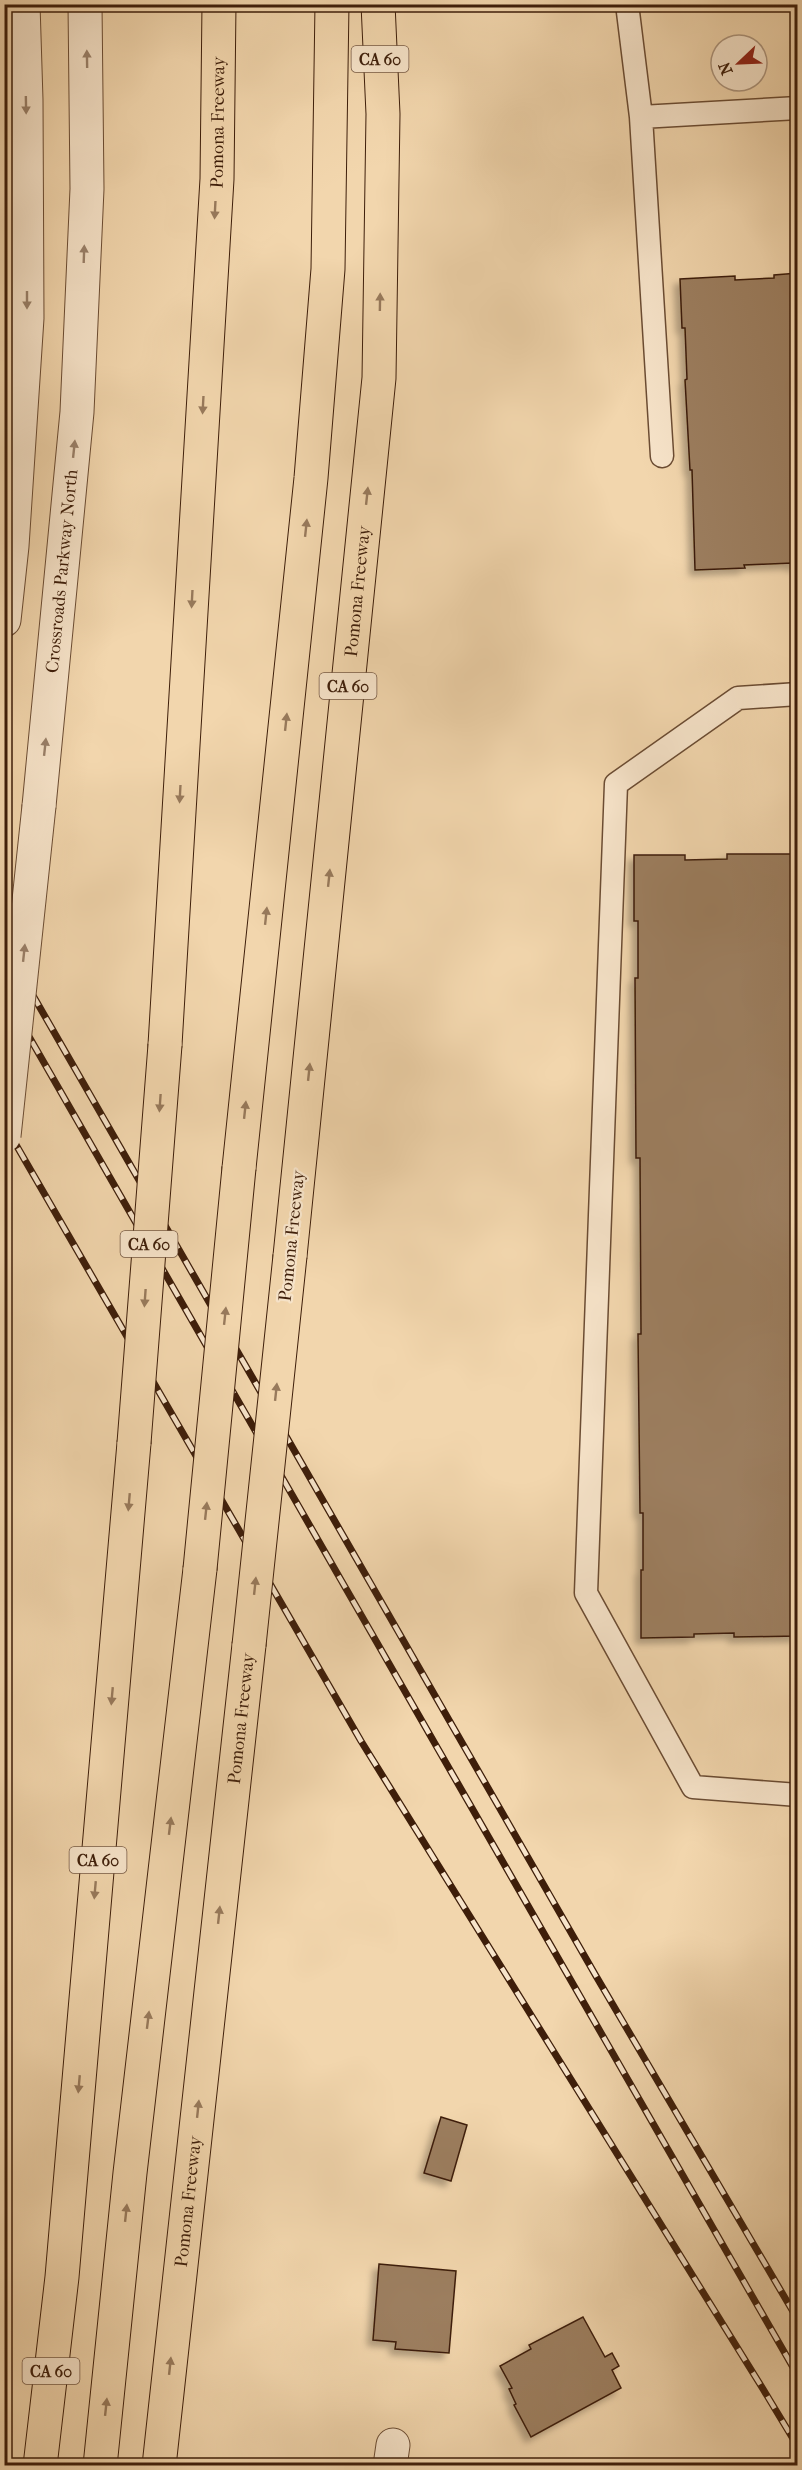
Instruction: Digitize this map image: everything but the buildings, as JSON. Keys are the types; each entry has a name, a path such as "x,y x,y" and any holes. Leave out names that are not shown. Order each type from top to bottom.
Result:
{"highway":[{"name":"Pomona Freeway","path":"40,2466 62,2277 134,1443 165,1045 217,179 219,4"},
{"path":"100,2466 130,2173 200,1569 311,478 328,269 332,4"},
{"name":"Pomona Freeway","path":"159,2466 249,1645 380,378 383,114 378,4"},
{"path":"383,114 394,4"},
{"path":"25,2466 62,2277"}],"street":[{"path":"4,620 12,546 27,318 23,4"},
{"name":"Crossroads Parkway North","path":"4,1136 77,412 87,189 85,4"}],"lane":[{"path":"627,4 641,117 662,456"},
{"path":"641,117 798,108"},
{"path":"798,694 738,698 616,784 586,1593 693,1788 798,1795"}],"railway":[{"path":"4,945 596,1976 798,2320"},
{"path":"4,993 798,2376"},
{"path":"4,1124 361,1741 798,2447"}]}
